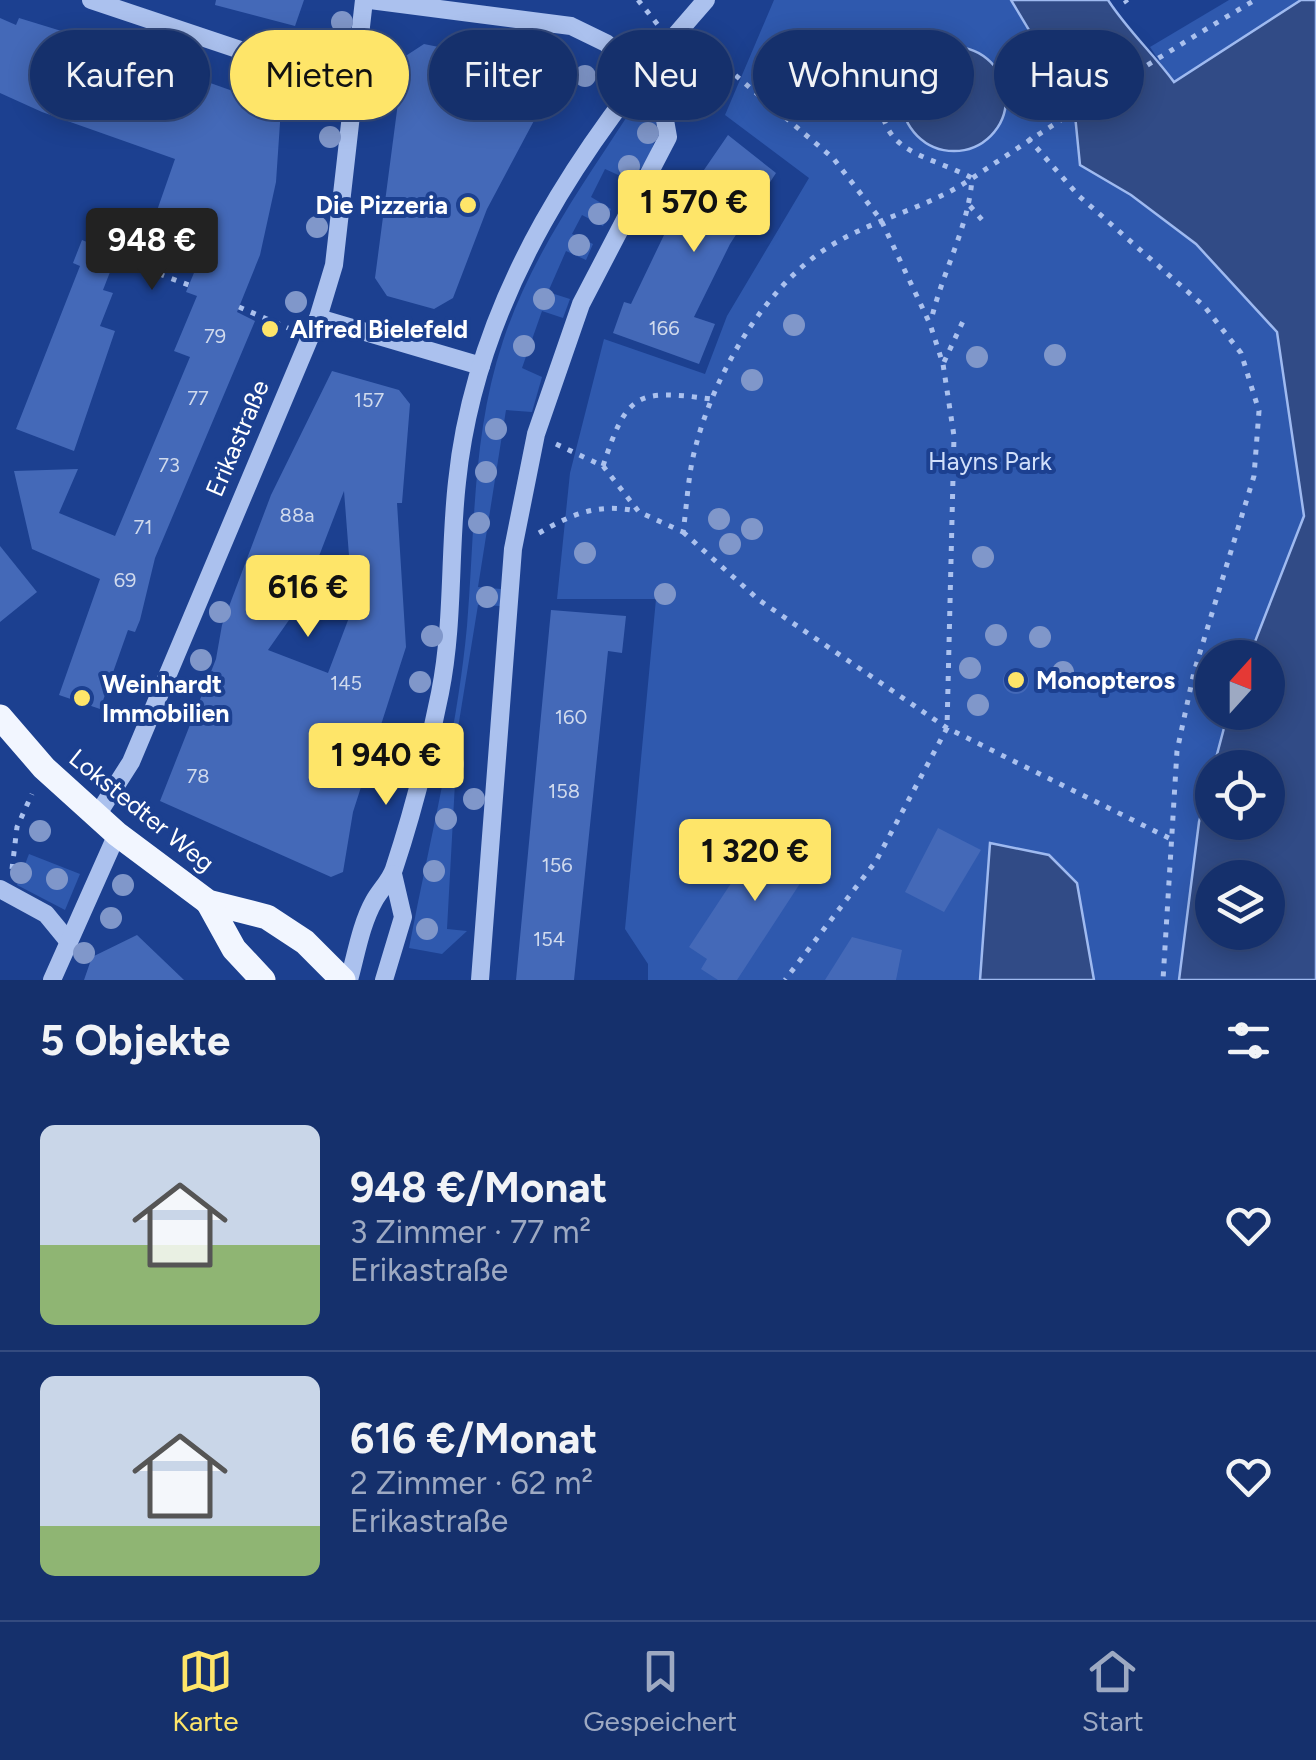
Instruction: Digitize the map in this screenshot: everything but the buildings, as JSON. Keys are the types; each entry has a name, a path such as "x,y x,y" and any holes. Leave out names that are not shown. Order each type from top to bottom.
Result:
{"main road":[{"name":"Lokstedter Weg","path":"0,717 44,768 117,834 208,902 267,917 304,942 346,980"},
{"name":"Lokstedter Weg","path":"208,902 234,949 263,980"}],"street":[{"path":"91,0 230,46"},
{"path":"367,0 570,26 597,39"},
{"name":"Erikastraße","path":"362,30 367,0"},
{"path":"679,30 706,0"},
{"name":"Erikastraße","path":"96,817 131,762 318,318 334,265 349,120"},
{"path":"346,980 373,902 393,874 440,692 454,580 457,481 481,366 520,265 606,120"},
{"path":"480,980 513,548 536,434 580,304 668,137 665,120"},
{"path":"318,318 481,366"},
{"path":"52,980 117,834"},
{"path":"384,980 403,917 393,874"},
{"path":"4,890 46,914 69,942"}],"path":[{"path":"682,532 694,450 712,399 748,333 787,282 825,249 880,220 942,196 1028,138 1255,0"},
{"path":"733,74 753,92"},
{"path":"786,120 833,158 880,220 930,324 942,364 954,436 947,728 892,838 786,980"},
{"path":"884,120 887,131 909,153 943,163 972,178"},
{"path":"1028,138 1079,196 1204,306 1240,353 1260,410 1254,476 1194,672 1177,750 1164,980"},
{"path":"930,324 940,279 970,206 972,178"},
{"path":"970,206 984,222"},
{"path":"135,265 188,285"},
{"path":"239,306 308,337"},
{"path":"942,364 964,318"},
{"path":"602,466 613,434 632,402 658,392 712,399"},
{"path":"571,451 602,466 639,512"},
{"path":"567,516 612,506 639,512 682,532 759,600 947,728 1172,839"},
{"path":"4,890 17,828 44,768"},
{"path":"796,980 798,966"}],"green space":[{"name":"Hayns Park","path":"774,0 1011,0 1029,30 994,30 994,95 974,111 974,30 761,30"},
{"path":"1229,0 1301,0 1174,83 1150,47"},
{"name":"Hayns Park","path":"753,49 753,120 962,120 929,146 963,149 986,140 1000,120 1076,120 1080,165 1131,195 1196,244 1277,332 1304,516 1256,640 1195,640 1195,730 1223,730 1218,750 1195,750 1197,840 1179,980 1094,980 1077,883 990,844 980,980 648,980 648,964 625,929 656,599 557,599 570,473 604,339 705,374 727,316 809,178 732,120 733,96"},
{"path":"625,120 656,120 652,150 642,168 627,179 605,169 591,197 611,209 603,226 582,215 572,234 593,244 586,260 566,251 548,292 570,299 563,318 542,311 522,368 542,377 532,412 506,410 478,587 501,589 500,606 478,605 458,728 447,929 467,931 442,954 409,948 457,707 485,411 514,311 542,252"},
{"path":"29,854 80,874 65,910 17,885"}],"shaded area":[{"path":"1011,0 1108,0 1131,30 1029,30"},
{"path":"1301,0 1316,0 1316,980 1179,980 1197,840 1285,840 1285,750 1218,750 1223,730 1285,730 1285,640 1256,640 1304,516 1277,332 1196,244 1131,195 1080,165 1076,120 1144,120 1144,46 1174,82"},
{"path":"974,51 991,62 994,120 1001,120 991,136 974,147 954,151 934,147 917,136 907,120 974,120"},
{"path":"990,843 1049,855 1077,883 1094,980 980,980"}],"place":[{"name":"Die Pizzeria","path":"468,205"},
{"name":"Alfred Bielefeld","path":"270,329"},
{"name":"Monopteros","path":"1016,680"},
{"name":"Weinhardt Immobilien","path":"82,698"}]}
